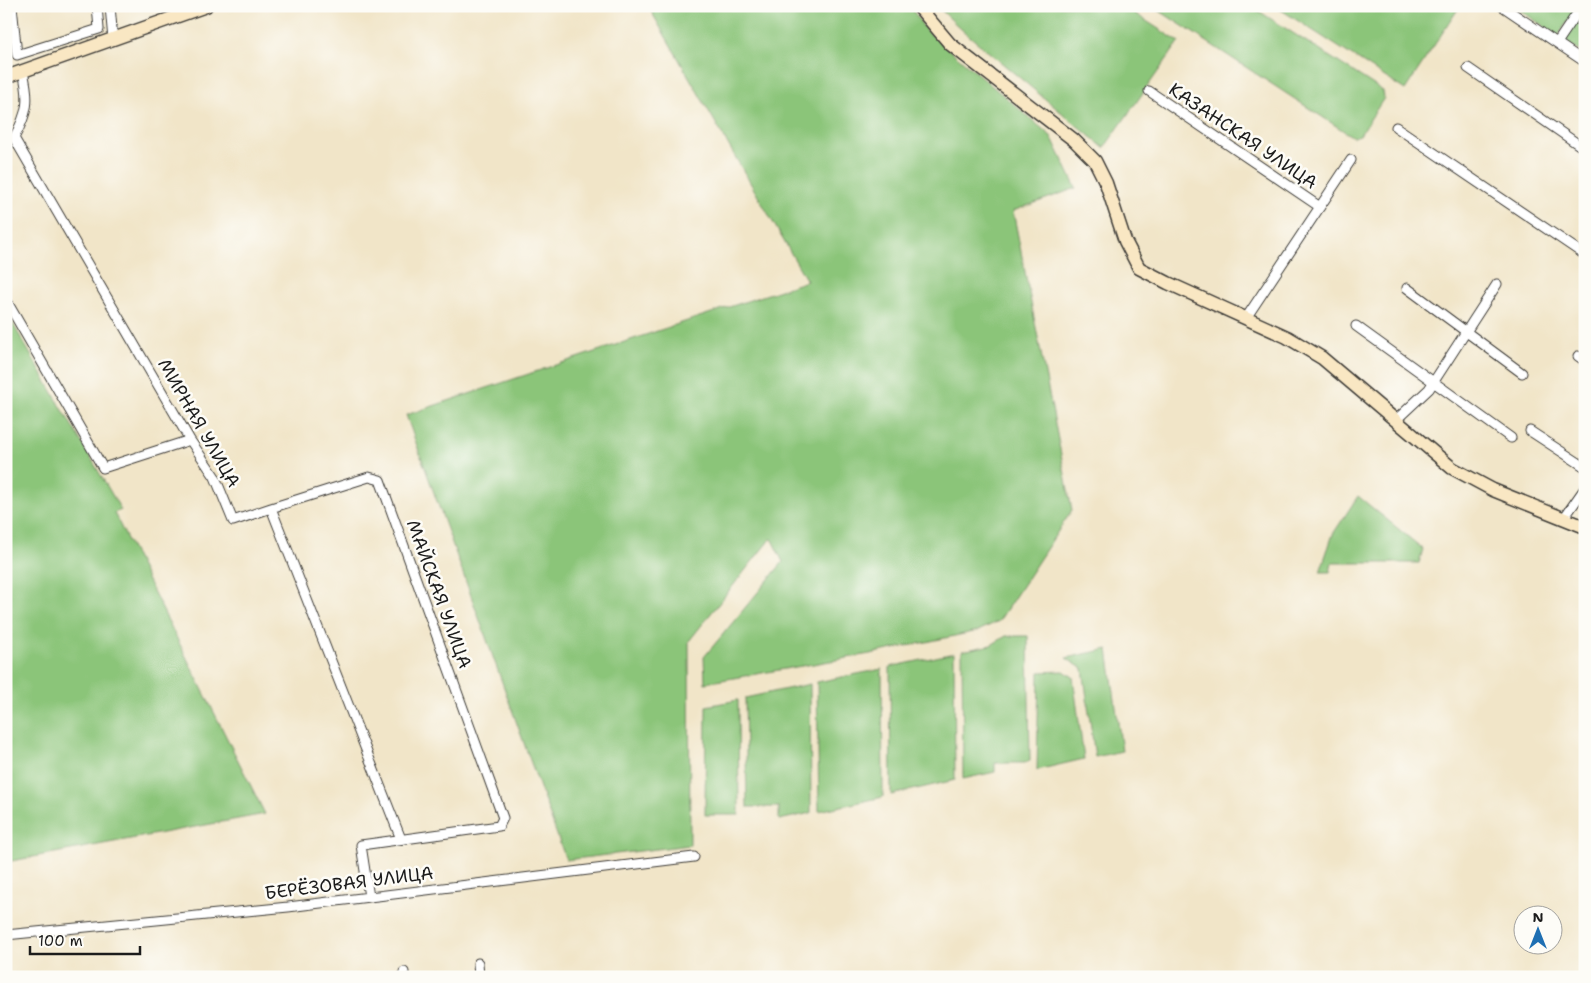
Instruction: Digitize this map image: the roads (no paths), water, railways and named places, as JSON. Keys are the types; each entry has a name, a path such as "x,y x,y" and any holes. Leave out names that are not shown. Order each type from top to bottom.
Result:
{"main road":[{"path":"6,77 206,6"},
{"path":"918,6 950,44 1074,140 1095,161 1106,182 1125,241 1139,268 1287,337 1322,358 1452,468 1493,490 1585,527"}],"street":[{"path":"12,6 17,55 99,29 97,6"},
{"path":"110,6 113,40"},
{"path":"1502,6 1585,62"},
{"path":"1557,43 1582,6"},
{"path":"1468,68 1585,149"},
{"path":"6,145 17,142 14,138 26,115 28,94 24,72"},
{"name":"КАЗАНСКАЯ УЛИЦА","path":"1149,92 1320,207"},
{"path":"1396,127 1585,255"},
{"name":"МИРНАЯ УЛИЦА","path":"17,142 190,440 215,477 233,521 271,508"},
{"path":"1246,318 1351,160"},
{"path":"1396,420 1434,382 1497,284"},
{"path":"1407,288 1522,373"},
{"path":"6,300 104,468 190,440"},
{"path":"1356,326 1511,438"},
{"path":"1530,431 1585,467"},
{"name":"МАЙСКАЯ УЛИЦА","path":"271,508 370,476 380,480 503,818 499,826 401,840"},
{"path":"1564,518 1585,488"},
{"path":"271,508 401,840 361,845 369,897"},
{"name":"БЕРЁЗОВАЯ УЛИЦА","path":"6,935 369,897 694,857"},
{"path":"478,963 479,977"}]}
